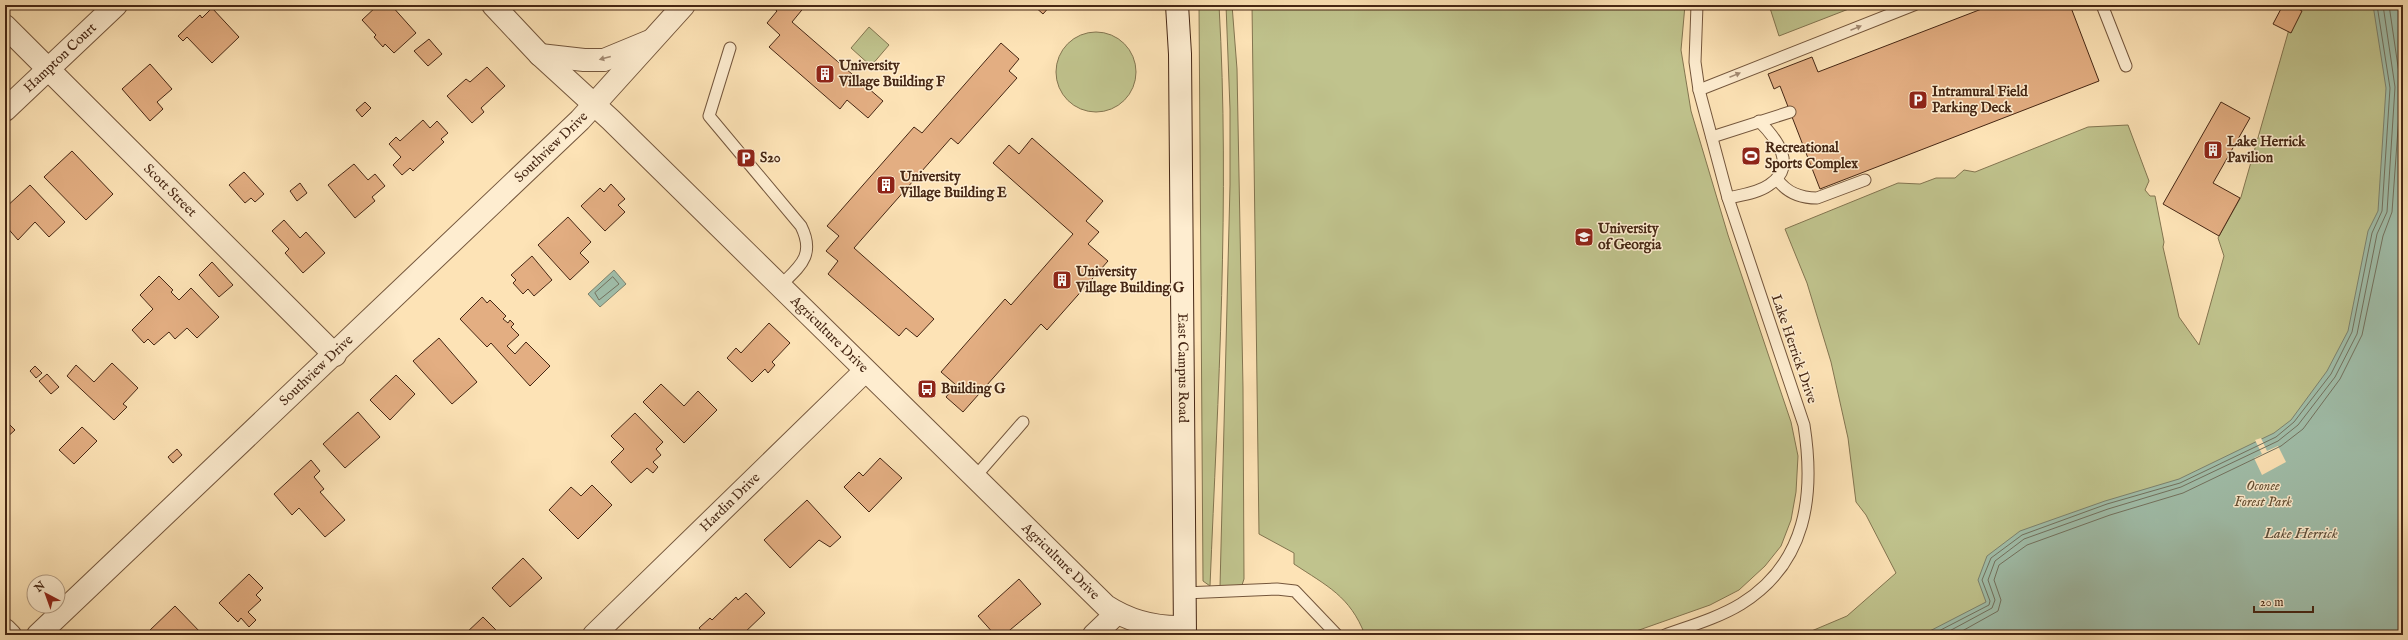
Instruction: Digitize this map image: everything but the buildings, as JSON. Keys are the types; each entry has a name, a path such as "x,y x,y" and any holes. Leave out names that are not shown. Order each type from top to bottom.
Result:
{"street":[{"name":"Hampton Court","path":"5,110 116,5"},
{"name":"Agriculture Drive","path":"493,5 540,55 780,286 1106,606 1117,613 1148,624 1185,631"},
{"name":"Southview Drive","path":"38,635 335,355 594,106 684,5"},
{"name":"East Campus Road","path":"1177,5 1180,62 1185,631"},
{"name":"Scott Street","path":"5,26 335,355"},
{"path":"540,55 584,60 604,60 655,38"},
{"name":"Hardin Drive","path":"594,635 865,370"},
{"path":"1094,635 1117,613"},
{"path":"5,630 10,635"}],"lane":[{"name":"Lake Herrick Drive","path":"1665,635 1741,604 1782,567 1795,545 1808,493 1810,459 1804,425 1728,198 1699,90 1695,62 1697,5"},
{"path":"1699,90 1914,5"},
{"path":"2102,5 2126,66"},
{"path":"730,48 709,116 801,226 806,240 807,251 803,263 780,286"},
{"path":"1712,137 1790,112"},
{"path":"1728,198 1768,186 1777,179 1782,170 1781,149 1776,139 1760,122"},
{"path":"1777,179 1791,193 1809,198 1817,198 1865,180"},
{"path":"975,477 1023,422"},
{"path":"1184,593 1277,589 1295,591 1337,635"}],"green space":[{"path":"1199,5 1219,5 1222,77 1222,296 1210,586 1203,581"},
{"path":"1226,5 1232,5 1237,69 1243,388 1244,579 1242,585 1220,587 1230,185 1230,109"},
{"path":"1252,5 1685,5 1681,50 1691,111 1728,235 1791,422 1798,456 1796,492 1791,520 1781,546 1765,566 1739,590 1710,605 1625,635 1365,635 1359,622 1345,601 1327,586 1294,564 1294,553 1259,534"},
{"path":"1769,5 1859,5 1779,36"},
{"name":"Oconee Forest Park","path":"2296,5 2403,5 2403,635 1927,635 1926,633 1922,635 1802,635 1847,616 1896,573 1866,515 1856,502 1848,438 1831,362 1807,283 1785,229 1898,183 1920,184 1936,178 1955,178 1964,170 1975,172 2088,127 2128,125 2149,181 2145,190 2150,196 2155,196 2164,242 2163,247 2179,317 2199,345 2224,256 2218,238 2241,197"},
{"path":"869,27 889,45 871,66 851,48"},
{"path":"1088,32 1104,32 1118,39 1129,50 1136,64 1136,80 1133,87 1124,100 1118,105 1104,112 1088,112 1074,105 1063,94 1056,80 1056,64 1063,50 1074,39"}],"water":[{"name":"Lake Herrick","path":"2373,5 2403,5 2403,635 1922,635 1986,602 1978,580 1987,556 2020,531 2105,501 2179,479 2274,433 2291,420 2327,371 2348,331 2368,231 2378,211 2386,88"},
{"path":"614,270 626,284 600,307 588,294"}],"pier":[{"path":"2261,438 2267,451 2278,446 2286,462 2262,475 2254,458 2262,454 2255,440"}],"place":[{"name":"University Village Building F","path":"825,74"},
{"name":"Intramural Field Parking Deck","path":"1918,100"},
{"name":"Lake Herrick Pavilion","path":"2213,150"},
{"name":"Recreational Sports Complex","path":"1751,156"},
{"name":"S20","path":"746,158"},
{"name":"University Village Building E","path":"886,185"},
{"name":"University of Georgia","path":"1584,237"},
{"name":"University Village Building G","path":"1062,280"},
{"name":"Building G","path":"927,389"}]}
